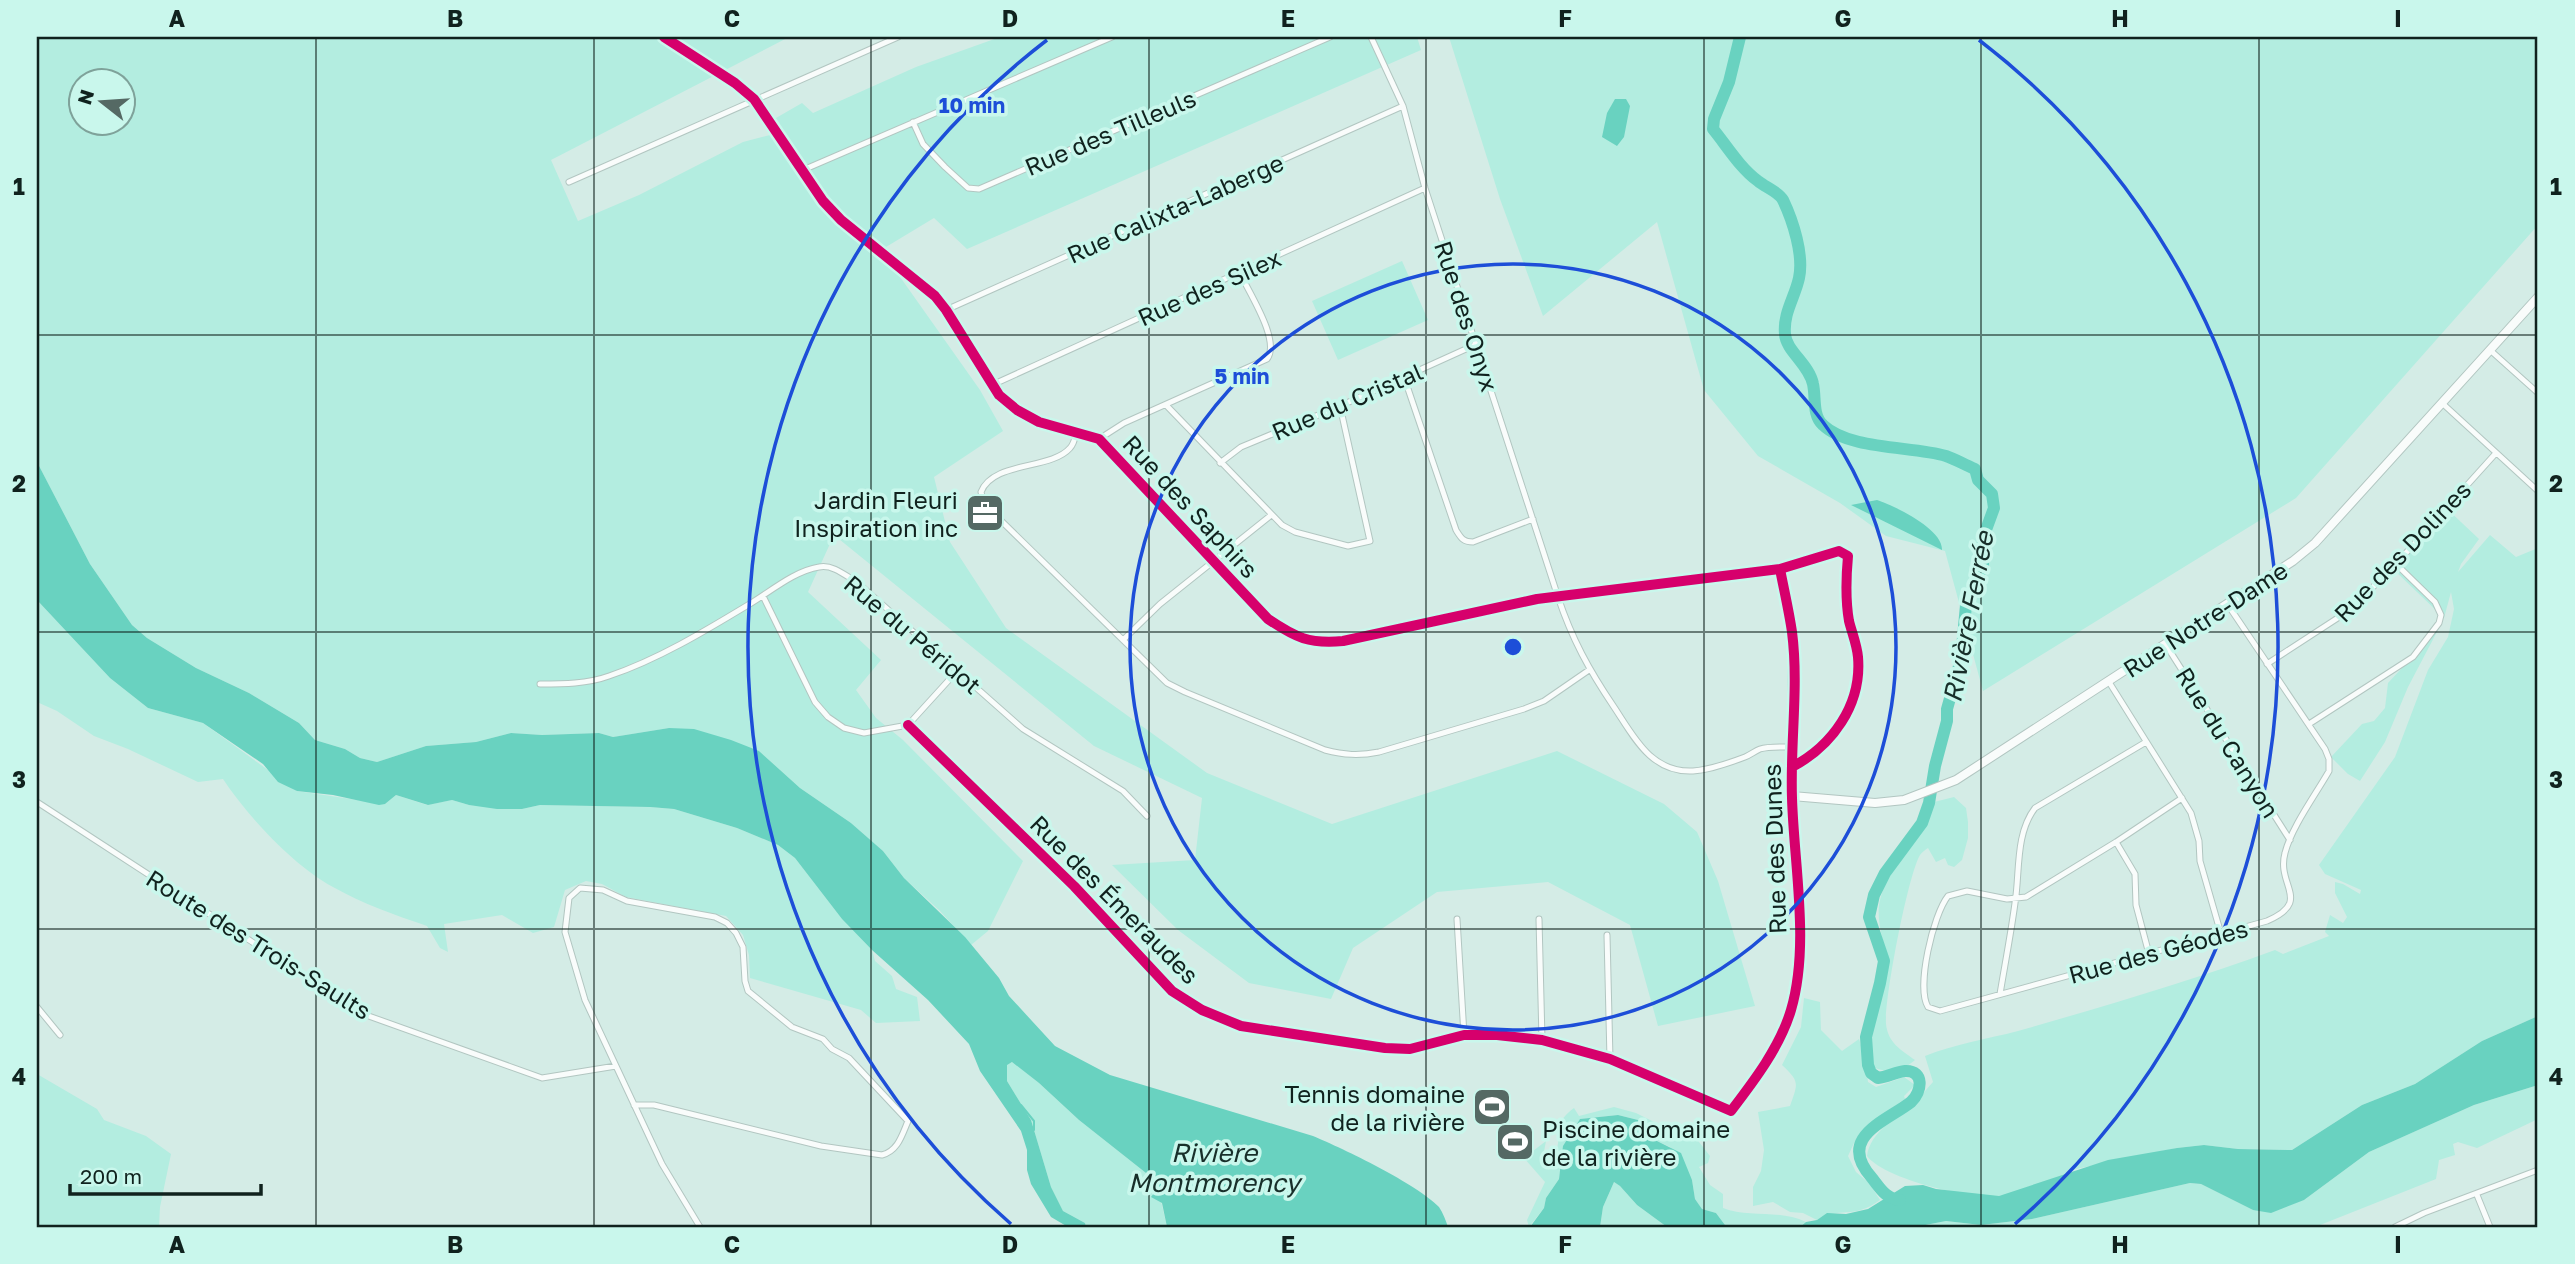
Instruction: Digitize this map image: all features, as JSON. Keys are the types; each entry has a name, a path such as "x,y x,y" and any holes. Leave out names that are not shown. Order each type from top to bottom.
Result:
{"street":[{"name":"Rue des Saphirs","path":"664,37 735,83 754,99 823,201 841,220 935,296 999,395 1017,410 1039,422 1099,439 1268,618 1303,640 1321,643 1343,641 1558,597 1780,569 1839,551 1848,556 1845,596 1858,655 1858,680 1850,708 1836,732 1810,758 1792,767"},
{"path":"569,182 898,37"},
{"path":"803,170 1112,37"},
{"name":"Rue des Tilleuls","path":"913,122 923,144 945,167 968,188 979,189 1330,37"},
{"name":"Rue des Onyx","path":"1371,37 1403,106 1425,188 1558,597 1573,639 1589,670 1645,752 1674,769 1694,771 1749,756 1760,749 1792,747"},
{"name":"Rue Calixta-Laberge","path":"946,310 1403,106"},
{"name":"Rue des Silex","path":"992,385 1425,188"},
{"path":"1099,439 1124,423 1260,363 1272,353 1271,338 1240,274"},
{"name":"Rue Notre-Dame","path":"1792,796 1875,803 1904,800 1956,780 2228,605 2315,543 2538,297"},
{"name":"Rue du Cristal","path":"1220,463 1241,447 1477,344"},
{"path":"2490,350 2538,393"},
{"path":"1404,377 1456,530 1462,539 1473,542 1533,519"},
{"path":"2442,404 2538,491"},
{"path":"1166,405 1270,516 1295,532 1348,546 1370,541 1340,406"},
{"path":"1076,433 1069,449 1060,455 1006,472 988,482 983,488 981,498 984,504 1167,683 1325,750 1345,755 1379,752 1524,709 1544,701 1589,670"},
{"name":"Rue des Dolines","path":"2267,664 2350,610 2396,564 2496,453"},
{"path":"1123,640 1160,604 1270,516"},
{"path":"2309,724 2413,657 2439,623 2441,615 2435,602 2396,564"},
{"name":"Rue du Péridot","path":"540,684 577,684 609,676 664,651 805,572 820,566 832,568 858,583 1023,729 1123,792 1147,816"},
{"name":"Rue des Dunes","path":"1731,1111 1756,1077 1781,1035 1795,991 1799,934 1792,796 1794,667 1792,633 1780,569"},
{"path":"763,596 806,686 828,717 844,728 864,733 908,725 958,670"},
{"name":"Rue des Géodes","path":"2016,899 1967,891 1948,896 1936,917 1929,946 1925,1002 1933,1011 1940,1012 2267,921 2284,914 2288,909 2290,893 2283,860 2290,840 2329,771 2329,760 2309,724 2228,605"},
{"name":"Rue du Canyon","path":"2166,645 2290,840"},
{"path":"2109,682 2182,799 2197,829 2200,861 2221,934"},
{"name":"Rue des Émeraudes","path":"908,725 1074,886 1172,991 1202,1010 1241,1026 1385,1048 1410,1049 1464,1035 1497,1035 1542,1040 1610,1059 1731,1111"},
{"path":"2000,994 2016,899 2024,827 2028,817 2035,808 2147,742"},
{"path":"2016,899 2040,891 2182,799"},
{"name":"Route des Trois-Saults","path":"37,802 363,1014 542,1078 616,1066"},
{"path":"2116,842 2135,874 2136,905 2149,954"},
{"path":"634,1105 654,1105 821,1146 882,1156 891,1153 900,1141 908,1121 849,1058 832,1049 823,1039 792,1027 748,991 743,947 727,923 715,917 627,901 603,890 580,888 569,898 565,932 585,1000 634,1105 662,1164 700,1227"},
{"path":"1457,919 1464,1035"},
{"path":"1539,919 1542,1040"},
{"path":"1606,935 1610,1059"},
{"path":"37,1007 60,1035"},
{"path":"2395,1227 2424,1213 2538,1170"},
{"path":"2477,1195 2490,1227"}],"shaded area":[{"path":"37,37 789,37 551,160 578,221 639,195 743,142 778,133 776,118 802,103 813,113 916,67 1000,37 1417,37 1421,50 967,249 934,218 881,250 980,390 1003,431 934,477 950,542 1006,628 1207,773 1332,824 1557,751 1664,804 1697,832 1718,881 1755,1006 1658,1026 1630,925 1548,882 1437,892 1353,948 1331,999 1249,983 1178,930 1112,865 1195,860 1202,798 1094,746 834,535 808,592 881,660 856,690 876,718 903,740 1023,861 988,931 971,945 940,911 904,878 883,851 851,823 800,788 759,751 669,728 613,737 599,733 511,733 476,742 426,746 377,762 360,758 345,749 315,740 299,723 249,693 196,668 147,638 132,625 90,564 37,462"},
{"path":"1449,37 2538,37 2538,225 2296,498 1983,691 1945,551 1886,536 1840,503 1758,456 1704,390 1657,222 1543,316 1500,199"},
{"path":"1402,261 1428,320 1338,360 1312,301"},
{"path":"2444,506 2479,539 2458,572 2490,535 2516,557 2538,548 2538,1016 2482,1041 2415,1084 2362,1105 2292,1150 2204,1145 2177,1148 2076,1169 2039,1186 1999,1196 1969,1195 1929,1186 1891,1173 1876,1164 1867,1156 1873,1140 1885,1126 1917,1101 1933,1082 1925,1056 2115,1003 2275,950 2283,954 2329,936 2325,932 2330,915 2343,923 2347,917 2335,893 2335,882 2360,894 2361,890 2325,874 2319,865 2395,757 2428,670 2448,637 2454,609 2451,592 2444,618 2390,566"},
{"path":"37,600 110,678 148,708 203,723 297,791 385,804 396,795 427,805 452,800 469,805 522,809 540,805 674,809 737,828 778,845 795,858 842,919 872,950 875,961 892,976 896,989 917,997 920,1021 876,1023 861,1010 750,978 749,955 743,935 726,916 626,897 602,884 586,881 565,890 554,927 533,933 502,915 444,924 448,952 440,948 427,926 356,899 318,878 287,853 259,825 223,779 198,782 94,736 57,711 37,702"},
{"path":"2439,628 2408,687 2385,742 2360,781 2348,774 2331,757 2362,724 2374,721 2385,708 2388,683"},
{"path":"1954,797 1966,808 1968,822 1968,838 1962,860 1954,867 1948,865 1945,858 1936,862 1928,848 1920,855 1903,911 1889,990 1887,1031 1896,1045 1915,1060 1895,1070 1879,1069 1873,1067 1872,1040 1885,971 1879,915 1881,896 1886,883 1930,815 1934,802"},
{"path":"1804,998 1820,1002 1821,1030 1842,1051 1859,1039 1865,1057 1868,1082 1876,1087 1904,1077 1915,1085 1904,1096 1905,1099 1887,1111 1867,1138 1854,1143 1848,1156 1856,1172 1869,1183 1880,1200 1862,1210 1832,1214 1817,1220 1803,1213 1790,1212 1773,1202 1753,1206 1753,1187 1761,1171 1764,1150 1758,1112 1790,1106 1796,1083 1782,1065 1801,1027"},
{"path":"1013,1062 1079,1120 1146,1173 1158,1188 1167,1227 1086,1227 1085,1223 1063,1211 1051,1187 1031,1120 1007,1081 1007,1064"},
{"path":"37,1074 97,1109 104,1120 146,1136 171,1154 160,1207 159,1227 37,1227"},
{"path":"2538,1085 2538,1119 2477,1148 2458,1142 2453,1144 2455,1155 2439,1160 2436,1179 2315,1227 1915,1227 1946,1221 1981,1225 2032,1219 2190,1183 2201,1184 2253,1210 2304,1200 2369,1152 2474,1105"},
{"name":"Tennis domaine de la rivière","path":"1507,1097 1509,1113 1478,1119 1475,1101"},
{"path":"1614,1107 1636,1113 1680,1135 1692,1133 1710,1156 1708,1163 1699,1167 1710,1185 1723,1194 1723,1208 1743,1213 1785,1216 1806,1222 1800,1227 1725,1225 1716,1213 1702,1209 1695,1199 1692,1180 1670,1147 1657,1141 1638,1120 1618,1115 1580,1119 1562,1158 1559,1179 1546,1198 1544,1208 1529,1227 1527,1220 1545,1182 1524,1158 1546,1141 1543,1157 1551,1165 1557,1149 1561,1122 1567,1113 1574,1108 1579,1116"},
{"path":"1614,1182 1637,1205 1667,1227 1600,1227 1603,1207"}],"water":[{"path":"1615,99 1626,99 1630,106 1624,137 1617,146 1602,137 1607,113"},
{"name":"Rivière Montmorency","path":"37,462 90,564 132,625 147,638 196,668 249,693 299,723 315,740 377,762 426,746 476,742 511,733 599,733 613,737 669,728 694,729 759,751 800,788 851,823 883,851 904,878 965,937 999,978 1009,996 1055,1046 1110,1075 1313,1136 1379,1168 1429,1198 1439,1207 1448,1227 1167,1227 1162,1203 1151,1197 1158,1188 1146,1173 1012,1062 1007,1065 1007,1081 1031,1120 1051,1187 1063,1211 1085,1223 1086,1227 1068,1227 1051,1217 1031,1184 1027,1170 1027,1150 1021,1131 980,1071 969,1044 928,1000 842,919 795,858 778,845 737,828 674,809 540,805 522,809 497,809 452,800 428,805 396,795 385,804 379,805 333,795 297,791 278,782 263,764 203,723 148,708 110,678 37,600"},
{"path":"1877,500 1917,519 1935,534 1942,550 1851,505"},
{"path":"2538,1016 2538,1085 2474,1105 2369,1152 2304,1200 2271,1213 2253,1210 2201,1184 2190,1183 2032,1219 1981,1225 1946,1221 1915,1227 1800,1227 1827,1213 1846,1214 1868,1209 1905,1186 1923,1185 1999,1196 2108,1160 2177,1148 2204,1145 2292,1150 2362,1105 2415,1084 2482,1041"},
{"path":"1618,1115 1638,1120 1657,1141 1681,1153 1692,1180 1695,1199 1702,1209 1716,1213 1725,1225 1771,1227 1667,1227 1637,1205 1614,1182 1603,1207 1600,1227 1530,1227 1544,1208 1546,1198 1559,1179 1563,1146 1580,1119"}],"waterway":[{"name":"Rivière Ferrée","path":"1740,37 1729,82 1714,119 1713,129 1745,170 1781,197 1790,218 1797,238 1800,269 1786,319 1785,334 1789,346 1811,377 1820,421 1834,433 1848,439 1946,456 1975,469 1978,480 1992,494 1994,508 1983,538 1983,565 1966,605 1961,659 1947,709 1947,721 1929,803 1922,823 1885,873 1874,895 1869,917 1884,961 1866,1037 1868,1065 1871,1073 1878,1078 1905,1071 1916,1074 1920,1082 1915,1098 1869,1132 1862,1141 1859,1152 1862,1164 1881,1189 1891,1198 1900,1200"},
{"path":"1021,1105 1034,1121 1034,1130"}],"cycle path":[{"path":"664,37 735,83 754,99 823,201 841,220 935,296 999,395 1017,410 1039,422 1099,439 1268,619 1295,635 1321,642 1343,641 1537,599 1780,569 1839,551 1848,556 1847,604 1858,657 1855,691 1842,722 1832,736 1820,748 1792,767"},
{"path":"908,725 1074,886 1172,991 1202,1010 1241,1026 1385,1048 1410,1049 1464,1035 1497,1035 1542,1040 1610,1059 1731,1111 1757,1076 1780,1037 1797,985 1800,932 1792,798 1794,652 1780,569"}],"place":[{"name":"Jardin Fleuri Inspiration inc","path":"985,513"},
{"name":"Tennis domaine de la rivière","path":"1492,1107"},
{"name":"Piscine domaine de la rivière","path":"1515,1142"}]}
